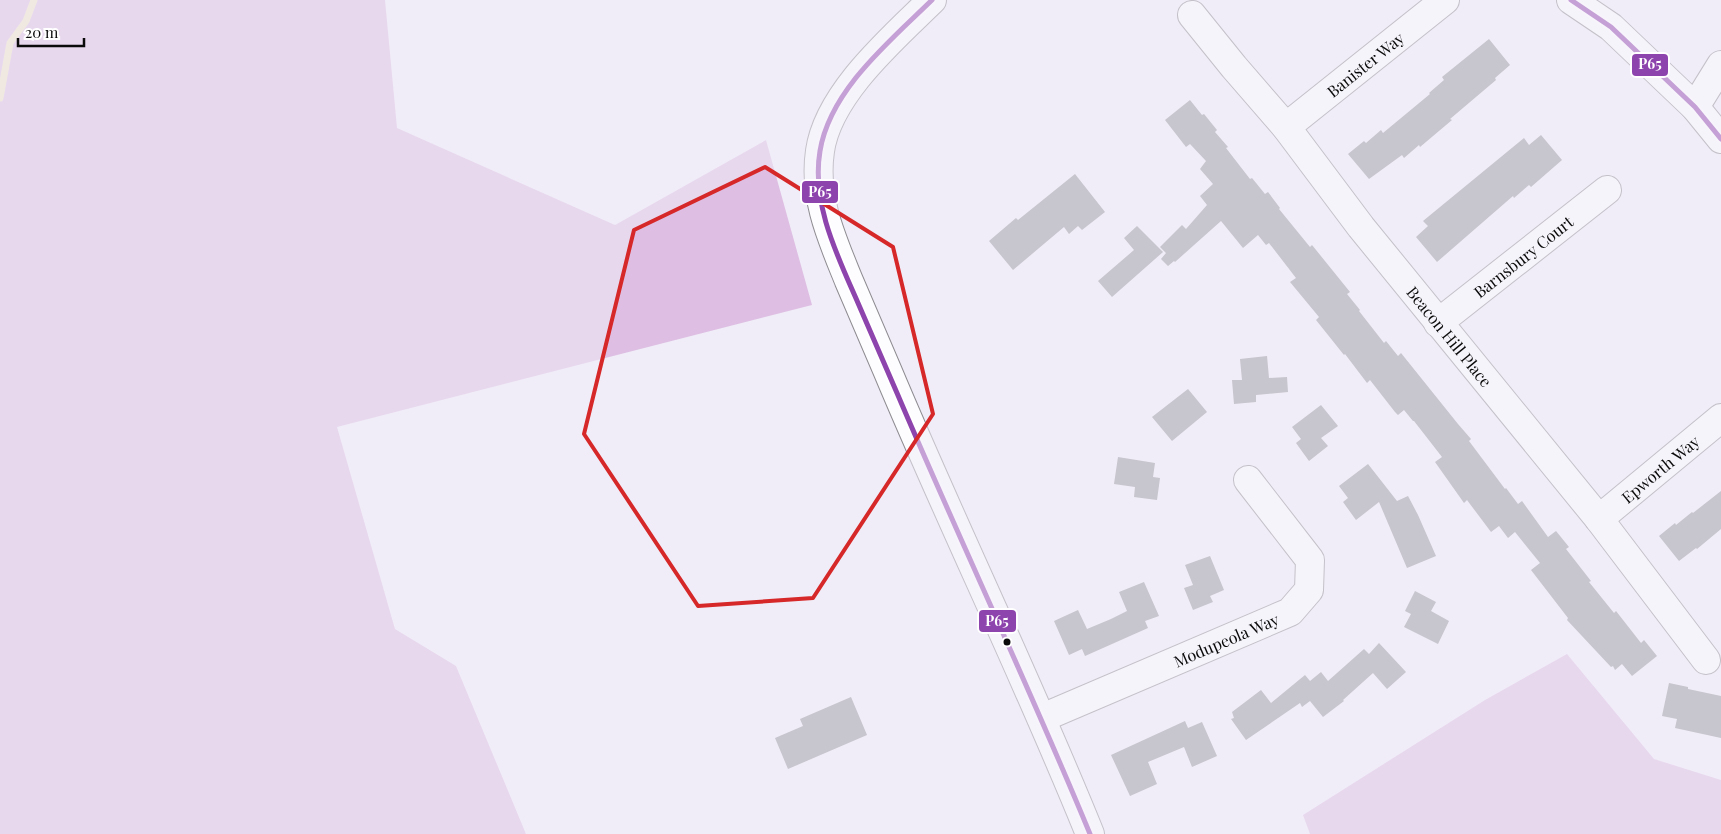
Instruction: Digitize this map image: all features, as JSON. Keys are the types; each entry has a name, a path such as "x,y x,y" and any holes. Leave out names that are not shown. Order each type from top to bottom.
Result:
{"street":[{"path":"932,0 873,59 837,105 820,149 818,188 826,222 839,256 913,432 1042,718 1090,834"},
{"name":"Banister Way","path":"1286,127 1445,0"},
{"path":"1571,0 1611,27 1695,107 1721,139"},
{"name":"Beacon Hill Place","path":"1192,15 1239,74 1286,127 1361,227 1599,519 1706,660"},
{"path":"1695,107 1721,65"},
{"name":"Barnsbury Court","path":"1438,323 1607,190"},
{"name":"Epworth Way","path":"1599,519 1721,418"},
{"name":"Modupeola Way","path":"1042,718 1290,612 1309,590 1310,560 1248,480"}],"highlighted area":[{"path":"765,167 893,247 933,414 813,598 698,606 584,434 634,230"}],"shaded area":[{"path":"0,0 385,0 397,128 615,225 766,140 812,305 337,427 395,629 456,666 526,834 0,834"},
{"path":"1567,654 1654,759 1721,780 1721,834 1310,834 1303,815 1485,700"}],"building":[{"path":"1489,39 1510,65 1495,78 1496,80 1420,147 1419,145 1404,158 1402,155 1369,179 1348,154 1364,141 1366,143 1381,130 1383,133 1430,94 1444,80 1442,77"},
{"path":"1190,100 1217,130 1215,132 1250,179 1252,178 1265,194 1268,192 1279,209 1310,247 1312,245 1350,292 1347,294 1384,343 1386,341 1398,356 1401,353 1471,439 1469,441 1505,489 1518,504 1522,501 1548,537 1556,531 1569,547 1566,549 1591,581 1589,582 1614,613 1616,611 1641,643 1644,640 1657,656 1632,676 1622,664 1615,670 1613,666 1611,667 1567,620 1568,618 1531,570 1540,563 1515,532 1508,538 1499,526 1491,532 1467,500 1464,503 1435,462 1442,457 1414,421 1404,410 1398,415 1370,380 1367,383 1344,355 1316,320 1319,317 1290,282 1296,278 1269,243 1266,245 1258,235 1243,248 1221,221 1175,262 1168,266 1161,259 1166,253 1160,247 1182,225 1186,229 1207,205 1200,196 1213,184 1200,169 1206,161 1190,144 1186,147 1165,120"},
{"path":"1541,135 1562,160 1531,187 1529,185 1514,198 1513,196 1437,262 1416,237 1428,226 1423,221 1524,138 1529,145"},
{"path":"1075,174 1105,212 1082,230 1078,226 1069,234 1064,227 1013,270 989,241 1016,218 1018,220"},
{"path":"1137,226 1163,252 1112,297 1098,281 1134,250 1124,238"},
{"path":"1267,356 1269,378 1287,377 1288,392 1256,395 1256,402 1234,404 1232,380 1242,380 1240,359"},
{"path":"1188,389 1207,412 1172,441 1152,417"},
{"path":"1321,405 1338,426 1321,438 1328,446 1309,461 1296,443 1301,439 1292,427"},
{"path":"1118,457 1155,463 1153,477 1160,478 1157,500 1134,497 1135,487 1114,484"},
{"path":"1368,464 1397,501 1408,496 1436,556 1407,568 1379,502 1356,520 1343,502 1348,498 1339,486"},
{"path":"1721,491 1721,529 1679,561 1659,536"},
{"path":"1210,556 1224,590 1210,596 1213,602 1193,610 1184,588 1193,585 1185,565"},
{"path":"1144,582 1159,616 1145,621 1148,628 1085,656 1082,649 1069,655 1054,621 1078,610 1087,629 1111,619 1127,611 1119,592"},
{"path":"1415,591 1436,602 1431,611 1449,621 1438,644 1404,627 1411,614 1405,611"},
{"path":"1379,643 1406,672 1387,689 1373,673 1344,701 1323,717 1310,701 1302,707 1300,703 1246,740 1231,719 1234,718 1232,712 1261,690 1271,703 1305,675 1310,681 1321,672 1328,681 1364,649 1369,654"},
{"path":"1669,683 1721,696 1721,738 1675,728 1677,719 1662,716"},
{"path":"851,697 867,735 788,769 775,738 803,726 800,719"},
{"path":"1185,721 1188,728 1202,722 1217,756 1192,767 1184,747 1148,762 1157,784 1130,796 1111,755"}],"waterway":[{"path":"0,98 10,43 26,21 34,0"}],"transit line":[{"name":"P65","path":"932,0 864,68 836,107 826,129 820,151 819,191 828,230 842,267 1090,834"},
{"name":"P65","path":"1571,0 1611,27 1695,107 1721,139"}]}
